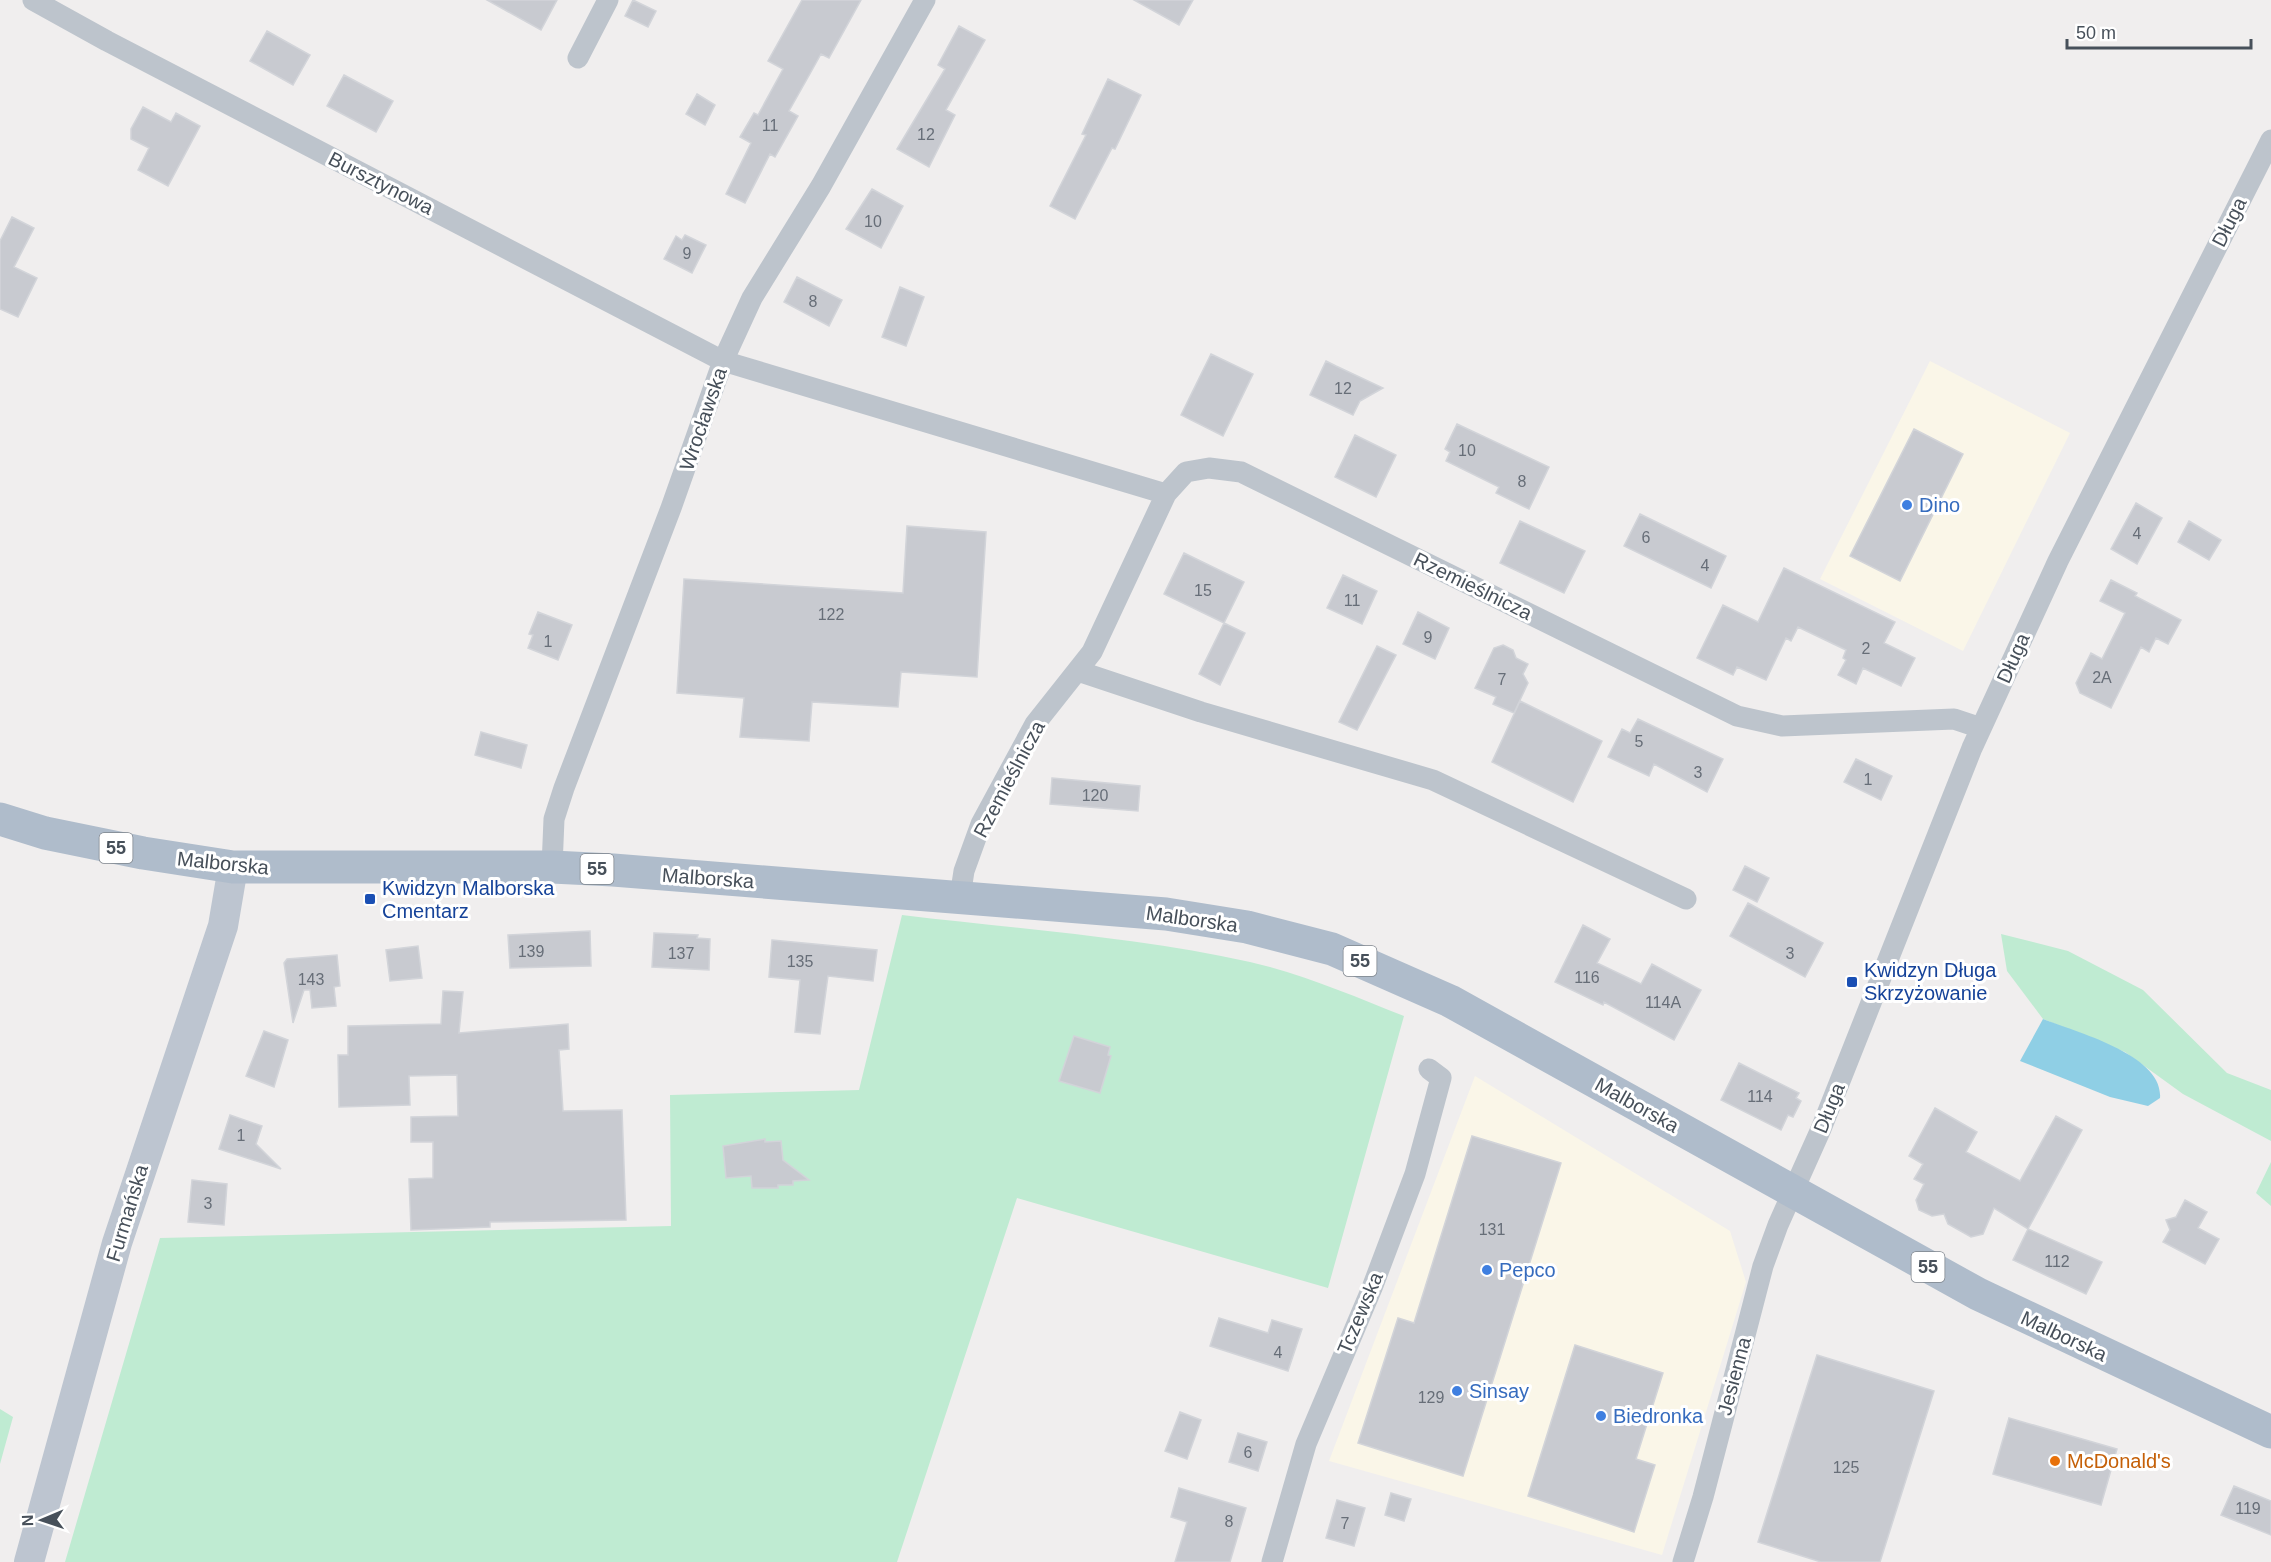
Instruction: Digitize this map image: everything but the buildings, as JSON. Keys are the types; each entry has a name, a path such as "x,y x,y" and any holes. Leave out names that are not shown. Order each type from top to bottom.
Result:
{"main road":[{"name":"Malborska","path":"0,819 45,833 88,842 233,867 552,867 960,897 1166,914 1247,927 1332,949 1450,1001 1978,1294 2271,1432"}],"street":[{"path":"578,58 608,0"},
{"name":"Wrocławska","path":"552,867 554,819 564,788 671,508 723,361 752,298 821,186 925,0"},
{"name":"Bursztynowa","path":"37,2 107,41 723,361 1167,494"},
{"name":"Długa","path":"1793,1193 1981,728 2058,561 2271,140"},
{"name":"Rzemieślnicza","path":"960,897 964,871 981,824 1035,724 1092,652 1167,494 1186,472 1209,468 1241,472 1737,717 1782,726 1954,719 1981,728"},
{"path":"1078,671 1201,712 1433,780 1686,899"},
{"name":"Furmańska","path":"28,1562 117,1243 223,926 233,867"},
{"name":"Tczewska","path":"1272,1562 1306,1443 1372,1288 1414,1174 1441,1078 1429,1069"},
{"name":"Jesienna","path":"1683,1562 1703,1497 1763,1266 1793,1193"}],"shaded area":[{"path":"1930,361 2070,433 1963,651 1820,579"},
{"path":"1475,1076 1730,1231 1746,1282 1662,1555 1329,1461"}],"green space":[{"path":"902,915 1077,934 1207,953 1270,967 1309,979 1404,1016 1328,1288 1017,1198 897,1562 65,1562 160,1238 671,1226 670,1095 859,1090"},
{"path":"2001,934 2068,951 2143,990 2227,1073 2271,1090 2271,1141 2183,1094 2125,1052 2043,1019 2007,971"},
{"path":"2271,1162 2271,1206 2256,1193"},
{"path":"0,1409 13,1417 0,1464"}],"water":[{"path":"2043,1019 2096,1038 2133,1058 2148,1069 2157,1083 2160,1098 2148,1106 2110,1097 2020,1061"}],"place":[{"name":"Dino","path":"1907,505"},
{"name":"Kwidzyn Malborska Cmentarz","path":"370,899"},
{"name":"Kwidzyn Długa Skrzyżowanie","path":"1852,982"},
{"name":"Pepco","path":"1487,1270"},
{"name":"Sinsay","path":"1457,1391"},
{"name":"Biedronka","path":"1601,1416"},
{"name":"McDonald's","path":"2055,1461"}]}
